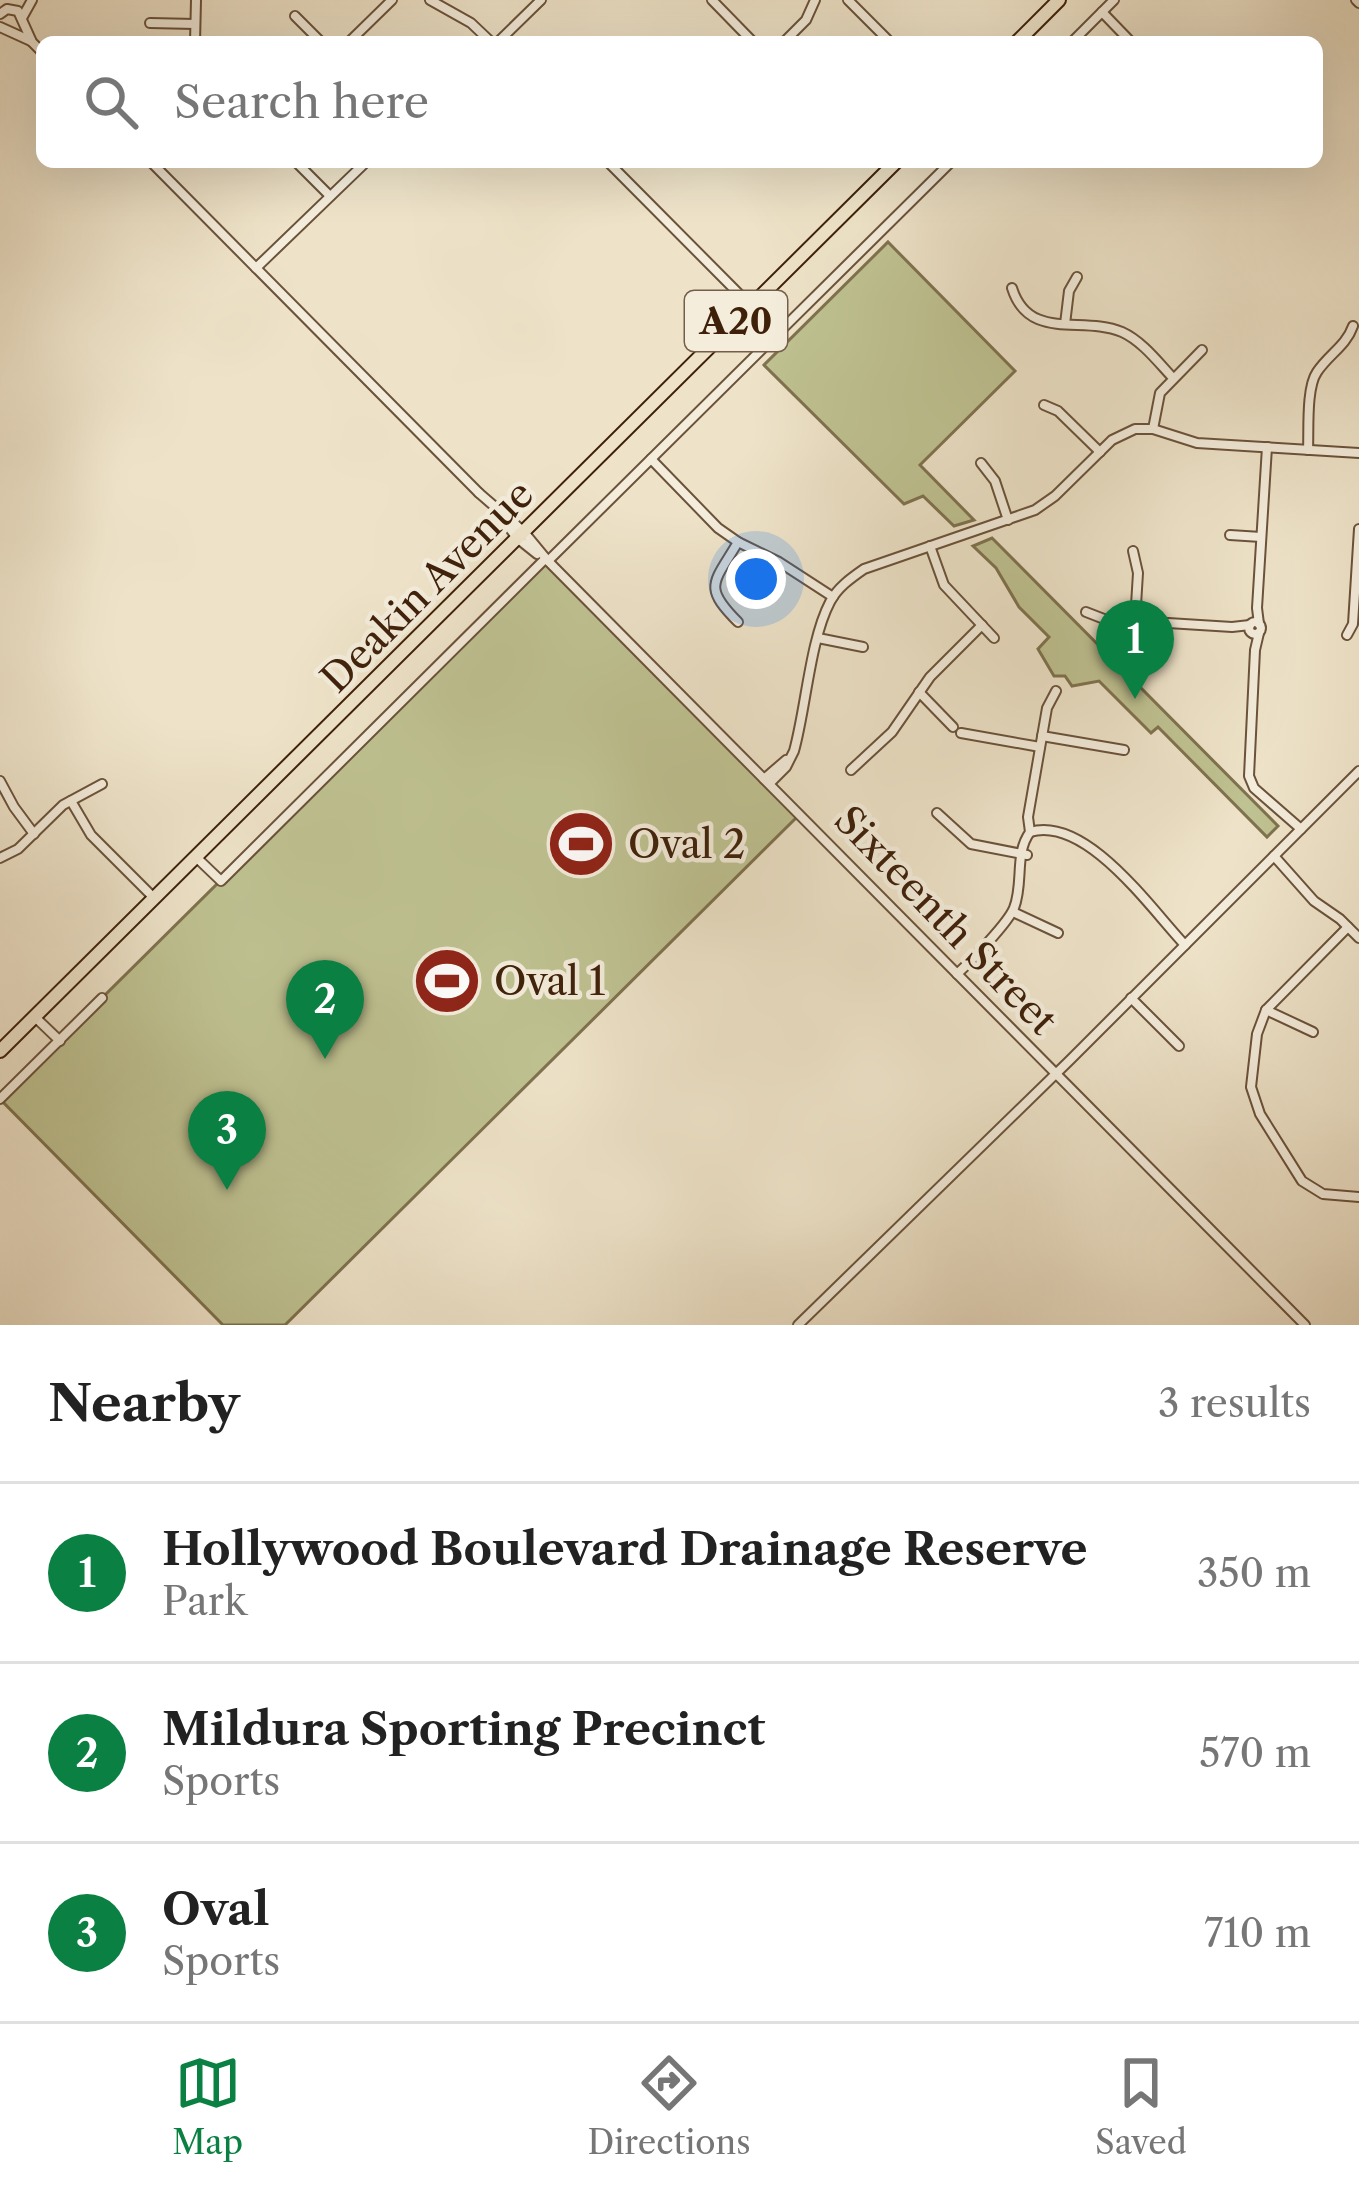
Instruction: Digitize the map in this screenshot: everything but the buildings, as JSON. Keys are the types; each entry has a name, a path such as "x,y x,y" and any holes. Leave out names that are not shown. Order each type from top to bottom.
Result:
{"highway":[{"path":"1023,36 1059,0"},
{"name":"Deakin Avenue","path":"0,1052 890,168"}],"street":[{"path":"5,9 31,0"},
{"path":"5,32 20,28 31,0"},
{"path":"195,36 196,0"},
{"path":"355,36 392,0"},
{"path":"430,0 487,36"},
{"path":"502,36 541,0"},
{"path":"712,0 747,36"},
{"path":"790,36 806,20 815,0"},
{"path":"848,0 884,36"},
{"path":"1078,36 1114,0"},
{"path":"5,9 22,20 36,45"},
{"path":"1102,12 1125,36"},
{"path":"296,16 315,36"},
{"path":"150,23 195,24"},
{"path":"475,36 478,29"},
{"path":"5,32 32,41"},
{"name":"Sixteenth Street","path":"157,168 1304,1325"},
{"path":"302,168 330,196"},
{"path":"256,268 360,168"},
{"path":"614,168 751,306"},
{"name":"Deakin Avenue","path":"196,856 220,880 945,168"},
{"path":"1064,324 1069,291 1077,277"},
{"path":"1012,289 1029,316 1125,334 1173,378"},
{"path":"1308,450 1313,379 1345,344 1353,326"},
{"path":"1153,429 1158,398 1202,350"},
{"path":"1044,405 1058,411 1100,452"},
{"path":"767,781 792,755 818,638 833,597 864,569 1046,504 1128,431 1153,429 1197,443 1359,453"},
{"path":"1267,447 1248,772 1251,782 1298,832"},
{"path":"651,458 718,528 833,597"},
{"path":"980,463 995,481 1008,520"},
{"path":"1347,635 1353,624 1359,529"},
{"path":"1230,535 1262,537"},
{"path":"738,542 714,591 738,622"},
{"path":"930,546 944,585 994,638"},
{"path":"1132,551 1138,573 1135,621"},
{"path":"1086,612 1104,619 1254,628"},
{"path":"851,770 892,732 934,672 982,625"},
{"path":"818,638 863,647"},
{"path":"919,692 957,730 1124,750"},
{"path":"955,972 1013,912 1033,833 1028,820 1047,708 1056,692"},
{"path":"798,1325 1359,771"},
{"path":"0,781 34,834"},
{"path":"0,858 18,849 63,805 102,784"},
{"path":"71,801 91,835 154,898"},
{"path":"937,813 970,844 1024,855"},
{"path":"1033,833 1083,842 1187,943"},
{"path":"1271,858 1359,938"},
{"path":"1013,912 1058,933"},
{"path":"1348,927 1266,1010 1257,1034 1251,1078 1260,1114 1301,1180 1324,1194 1359,1197"},
{"path":"0,1099 102,998"},
{"path":"1131,998 1179,1046"},
{"path":"1266,1010 1313,1032"},
{"path":"35,1017 60,1041"}],"green space":[{"path":"888,242 1015,371 920,465 974,520 954,526 923,496 904,504 764,365"},
{"path":"992,538 1278,826 1267,837 1158,727 1151,733 1099,681 1072,686 1065,676 1054,676 1038,649 1049,637 1019,607 996,568 973,546"},
{"path":"545,559 800,814 285,1325 223,1325 0,1099"}],"place":[{"name":"Hollywood Boulevard Drainage Reserve","path":"1135,699"},
{"name":"Oval 2","path":"581,844"},
{"name":"Oval 1","path":"447,981"},
{"name":"Mildura Sporting Precinct","path":"325,1059"},
{"name":"Oval","path":"227,1190"}]}
